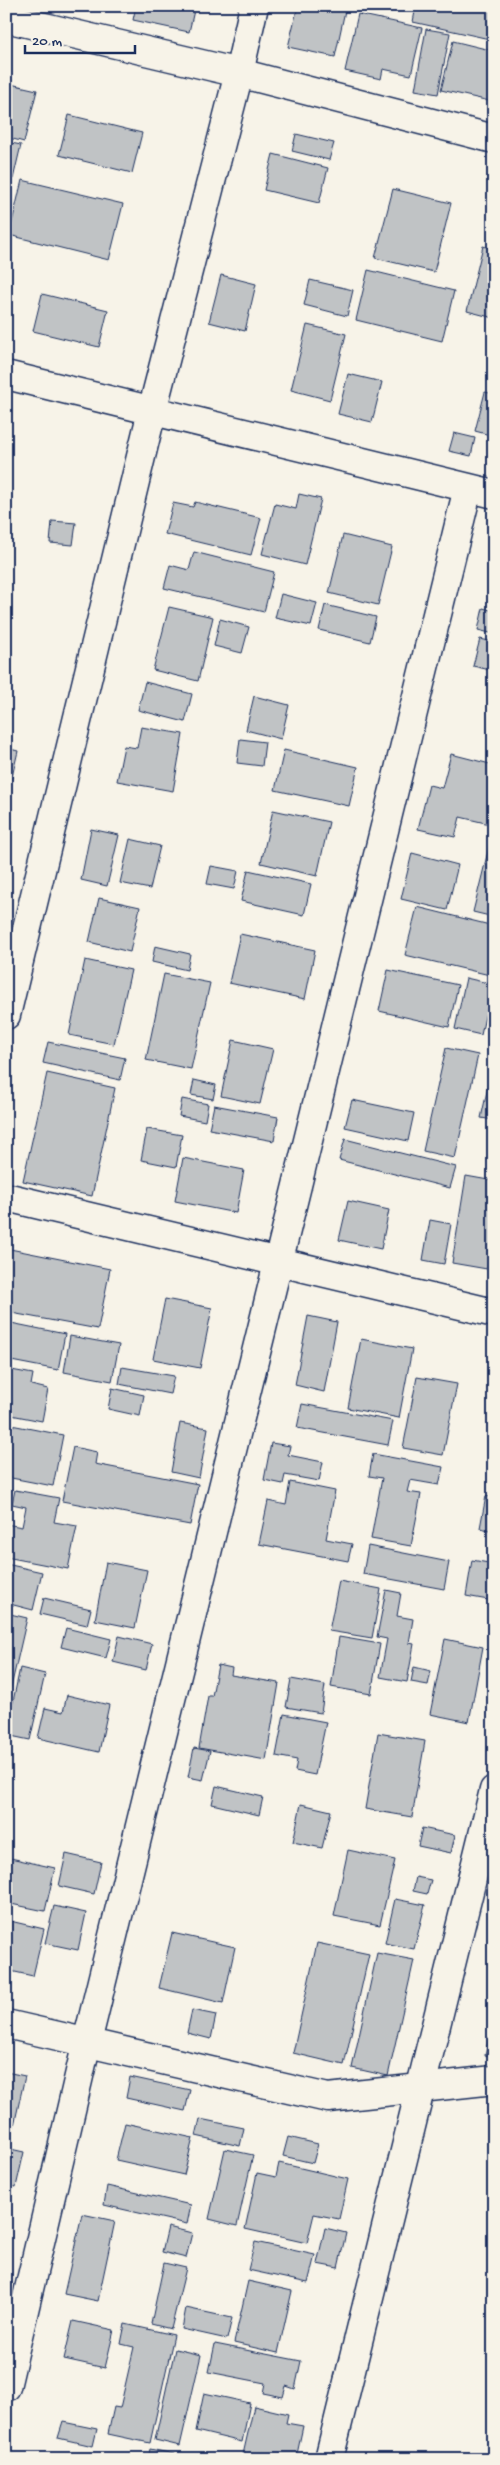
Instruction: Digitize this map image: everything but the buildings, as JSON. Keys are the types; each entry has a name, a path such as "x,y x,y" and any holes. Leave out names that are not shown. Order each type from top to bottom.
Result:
{"street":[{"path":"6,1015 152,411 239,73 254,6"},
{"path":"6,18 239,73 494,139"},
{"path":"6,375 481,491 278,1260 87,2042 6,2387"},
{"path":"6,1198 278,1260 494,1313"},
{"path":"329,2459 494,1790"},
{"path":"6,2024 328,2098 494,2080"}]}
